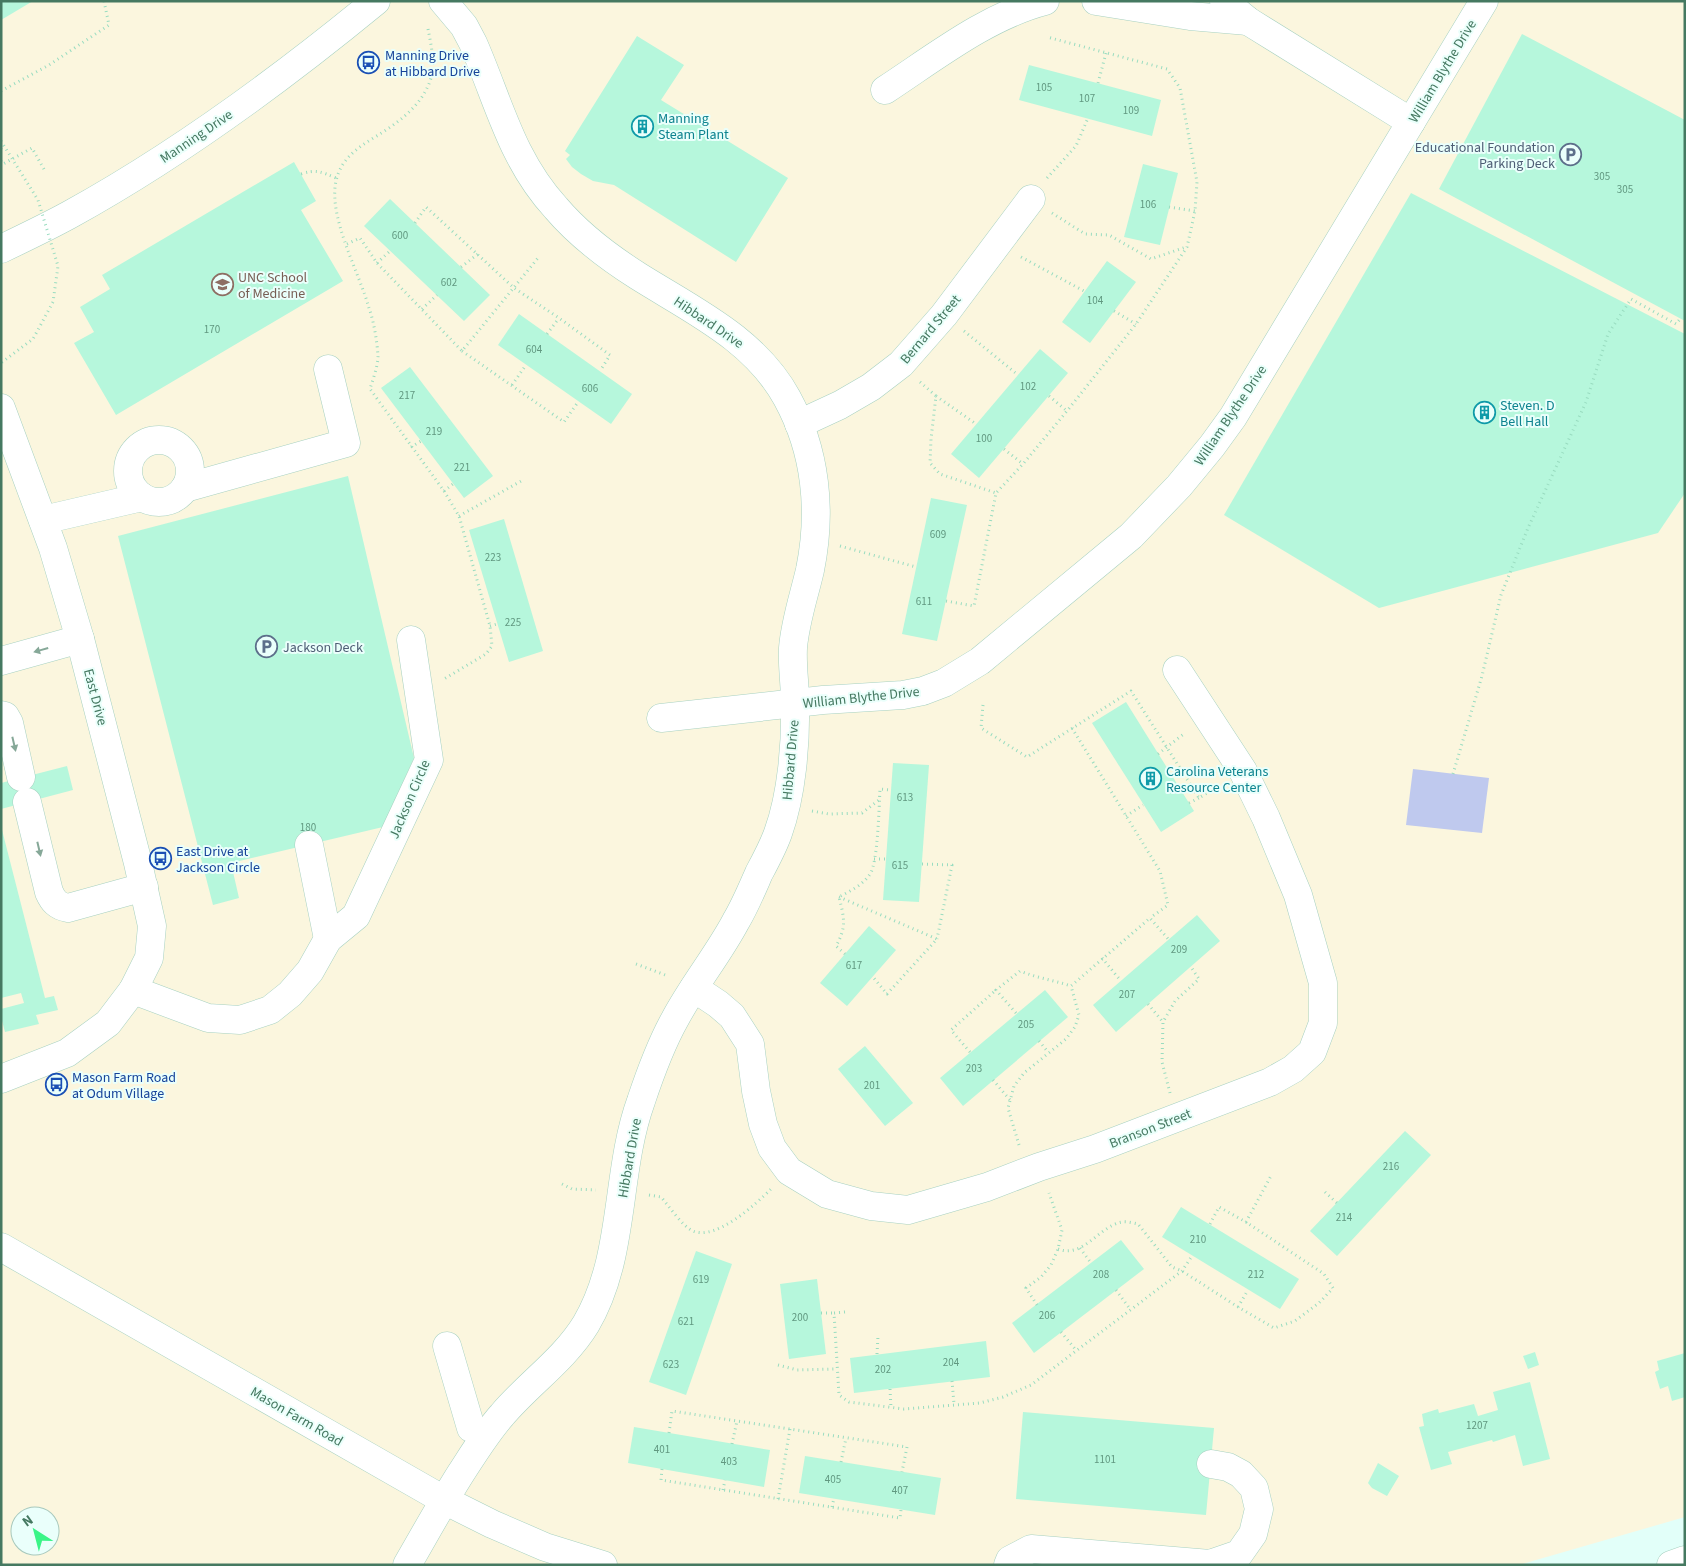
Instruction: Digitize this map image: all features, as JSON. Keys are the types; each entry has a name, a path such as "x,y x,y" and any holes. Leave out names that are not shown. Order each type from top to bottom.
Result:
{"street":[{"name":"Manning Drive","path":"1,249 69,215 136,175 227,116 308,57 376,1"},
{"name":"Hibbard Drive","path":"407,1565 444,1500 484,1436 504,1411 566,1350 585,1325 598,1299 609,1268 623,1191 630,1132 648,1081 673,1021 735,923 778,835 786,807 791,773 795,704 793,674 794,641 814,542 817,506 815,481 806,442 789,401 777,382 746,346 706,318 613,259 591,242 556,209 529,175 518,156 469,33 443,1"},
{"path":"885,90 982,28 1029,5 1044,1"},
{"path":"1096,1 1190,16 1248,21"},
{"path":"1224,1 1248,21 1411,122"},
{"name":"William Blythe Drive","path":"661,718 903,695 923,691 944,683 980,661 1131,536 1179,486 1233,417 1484,1"},
{"name":"Bernard Street","path":"799,424 840,405 871,387 901,364 944,315 1031,199"},
{"path":"185,488 346,443 328,369"},
{"name":"East Drive","path":"1,408 53,548 80,638 144,887 152,926 149,958 133,990"},
{"path":"161,439 172,441 182,448 191,466 190,481 185,488 181,494 166,502 154,502 142,497 134,490 128,472 129,462 137,449 148,442 161,439"},
{"path":"43,520 142,497"},
{"path":"1,661 80,638"},
{"name":"Jackson Circle","path":"133,990 208,1018 240,1020 270,1010 290,994 310,971 328,939 356,916 429,760 411,640"},
{"name":"Branson Street","path":"694,988 732,1016 750,1044 756,1091 763,1124 772,1148 789,1171 826,1194 871,1206 908,1210 987,1187 1095,1149 1270,1082 1293,1069 1312,1052 1323,1023 1324,983 1298,895 1266,818 1243,771 1177,670"},
{"path":"1,715 5,716 9,723 52,899 59,906 68,908 144,887"},
{"path":"309,844 328,939"},
{"path":"1,1079 67,1053 108,1023 133,990"},
{"name":"Mason Farm Road","path":"1,1247 444,1500 492,1524 545,1546 603,1565"},
{"path":"447,1346 471,1428"},
{"path":"1008,1565 1010,1560 1031,1549 1210,1564 1239,1554 1253,1534 1257,1518 1259,1509 1254,1488 1241,1474 1228,1467 1211,1464"},
{"path":"1670,1565 1685,1560"}],"path":[{"path":"1,91 49,65 109,25 104,1"},
{"path":"419,691 452,676 486,654 492,646 490,626 459,516 444,491 370,390 378,358 370,309 338,221 335,203 336,178 348,156 404,118 422,96 431,77 433,52 428,29"},
{"path":"946,601 974,606 996,493 1024,464 1136,324 1187,247 1195,210 1197,182 1180,88 1167,69 1047,37"},
{"path":"1098,83 1106,53"},
{"path":"1088,118 1076,146 1052,170 1031,199 1085,234 1109,235 1151,259 1187,247"},
{"path":"1,141 38,200 58,266 53,302 33,339 1,363"},
{"path":"1,161 3,164 32,148 45,171"},
{"path":"301,174 311,170 336,178"},
{"path":"415,223 426,207 514,288 559,318 610,356 600,371"},
{"path":"1170,207 1195,210"},
{"path":"347,244 360,238 377,263 462,351 564,422 578,402"},
{"path":"996,245 1084,291"},
{"path":"377,263 390,250"},
{"path":"461,267 478,254"},
{"path":"462,351 538,258"},
{"path":"422,309 437,295"},
{"path":"1453,774 1482,676 1501,595 1528,528 1586,402 1608,334 1631,298 1676,324 1681,318"},
{"path":"1114,311 1136,324"},
{"path":"944,315 1018,375"},
{"path":"547,334 559,318"},
{"path":"901,364 936,396 976,424"},
{"path":"512,385 526,365"},
{"path":"936,396 930,463 940,474 996,493"},
{"path":"1049,396 1067,411"},
{"path":"411,448 421,441"},
{"path":"1004,449 1024,464"},
{"path":"459,516 523,480"},
{"path":"444,491 453,484"},
{"path":"814,542 838,546 916,567"},
{"path":"472,564 479,562"},
{"path":"490,626 497,624"},
{"path":"983,705 980,728 1027,757 1131,691 1199,798"},
{"path":"1158,754 1168,748 1206,716"},
{"path":"1071,986 1150,918 1168,906 1160,871 1072,728"},
{"path":"1189,803 1243,771"},
{"path":"839,897 863,883 872,873 880,790 891,790"},
{"path":"786,807 847,815 862,813 879,800"},
{"path":"1126,816 1144,805"},
{"path":"874,859 886,860"},
{"path":"872,977 887,994 937,939 952,865 922,864"},
{"path":"839,897 937,939"},
{"path":"839,897 844,925 842,935 836,946 845,954"},
{"path":"1150,918 1168,940"},
{"path":"1102,958 1121,981"},
{"path":"636,964 665,975"},
{"path":"1178,1117 1162,1062 1163,1022 1175,1001 1199,978 1191,967"},
{"path":"970,1052 951,1030 1020,971 1037,978 1049,978 1071,986"},
{"path":"1037,1305 1026,1288 1041,1277 1051,1265 1058,1249 1062,1230 1033,1170 1008,1108 1014,1086 1024,1073 1066,1039 1075,1027 1079,1015 1071,986"},
{"path":"996,990 1016,1014"},
{"path":"1148,1004 1163,1022"},
{"path":"1039,1041 1048,1052"},
{"path":"993,1080 1010,1101"},
{"path":"661,1197 678,1218 692,1231 708,1232 734,1222 789,1171"},
{"path":"1246,1222 1272,1174"},
{"path":"562,1184 572,1189"},
{"path":"1325,1192 1337,1203"},
{"path":"1058,1249 1066,1252 1080,1248 1108,1228 1122,1222 1138,1224 1172,1267 1182,1271 1274,1328 1295,1321 1319,1304 1333,1288 1324,1274 1246,1222 1219,1207 1210,1224"},
{"path":"1080,1248 1090,1263"},
{"path":"834,1313 840,1395 849,1402 904,1409 980,1403 1003,1397 1031,1385 1182,1271 1192,1256"},
{"path":"1116,1290 1130,1309"},
{"path":"1238,1307 1248,1290"},
{"path":"821,1313 845,1312"},
{"path":"1061,1332 1076,1350"},
{"path":"877,1354 878,1336"},
{"path":"778,1365 797,1370 837,1369"},
{"path":"952,1382 954,1404"},
{"path":"890,1389 892,1408"},
{"path":"669,1433 672,1410 906,1447 902,1472"},
{"path":"732,1444 737,1421"},
{"path":"778,1499 790,1429"},
{"path":"842,1462 846,1438"},
{"path":"662,1470 661,1480 900,1518 901,1510"},
{"path":"723,1490 725,1480"},
{"path":"832,1507 834,1498"}],"shaded area":[{"path":"1,1 1685,1 1685,1517 1519,1565 1,1565"},
{"path":"1413,769 1489,778 1482,833 1406,825"}],"building":[{"path":"1,1 33,1 1,20"},
{"name":"Educational Foundation Parking Deck","path":"1522,34 1685,120 1685,321 1439,189"},
{"name":"Manning Steam Plant","path":"637,36 684,65 661,100 788,178 736,262 614,185 593,181 581,174 566,159 570,155 565,151"},
{"path":"1029,65 1161,100 1152,136 1019,100"},
{"name":"UNC School of Medicine","path":"294,162 316,201 301,210 343,281 116,415 74,343 94,332 80,307 110,289 102,275"},
{"path":"1143,164 1178,173 1160,245 1124,237"},
{"name":"Steven. D Bell Hall","path":"1411,193 1685,334 1685,493 1658,533 1379,608 1224,515"},
{"path":"390,199 490,295 464,321 364,226"},
{"path":"1107,261 1136,282 1090,343 1062,322"},
{"path":"519,314 632,394 611,424 498,345"},
{"path":"1040,349 1068,373 979,478 951,454"},
{"path":"410,367 493,476 464,498 381,388"},
{"name":"Jackson Deck","path":"348,476 414,758 383,827 231,863 239,898 213,905 118,536"},
{"path":"931,498 967,505 937,641 902,634"},
{"path":"504,519 543,651 509,662 469,530"},
{"name":"Carolina Veterans Resource Center","path":"1126,702 1194,811 1161,832 1092,723"},
{"path":"893,763 929,765 919,902 883,900"},
{"path":"67,766 73,790 1,809 1,783"},
{"path":"1,826 45,998 54,996 58,1010 36,1015 39,1024 5,1032 1,1009 24,1003 21,993 1,998"},
{"path":"1197,915 1220,941 1116,1032 1093,1005"},
{"path":"869,926 896,950 847,1006 820,983"},
{"path":"1045,990 1068,1017 963,1106 940,1078"},
{"path":"865,1046 913,1103 885,1126 838,1069"},
{"path":"1405,1131 1431,1155 1337,1256 1310,1231"},
{"path":"1181,1207 1299,1279 1280,1309 1162,1237"},
{"path":"1121,1240 1144,1269 1034,1353 1012,1323"},
{"path":"696,1251 732,1264 686,1395 649,1382"},
{"path":"817,1279 826,1354 789,1359 780,1284"},
{"path":"986,1341 990,1377 854,1393 850,1358"},
{"path":"1535,1352 1539,1365 1528,1369 1523,1356"},
{"path":"1685,1353 1685,1397 1672,1401 1668,1386 1660,1389 1655,1372 1659,1370 1657,1361"},
{"path":"1530,1382 1550,1459 1523,1466 1515,1435 1448,1452 1452,1464 1431,1470 1419,1427 1424,1426 1422,1414 1438,1409 1439,1413 1474,1404 1478,1416 1498,1410 1493,1392"},
{"path":"1023,1412 1214,1428 1206,1515 1016,1499"},
{"path":"634,1427 770,1450 764,1487 628,1463"},
{"path":"805,1456 941,1478 935,1515 799,1493"},
{"path":"1378,1463 1399,1476 1387,1496 1372,1488 1368,1483"}],"place":[{"name":"Manning Drive at Hibbard Drive","path":"369,63"},
{"name":"Manning Steam Plant","path":"642,126"},
{"name":"Educational Foundation Parking Deck","path":"1571,155"},
{"name":"UNC School of Medicine","path":"222,285"},
{"name":"Steven. D Bell Hall","path":"1484,413"},
{"name":"Jackson Deck","path":"267,647"},
{"name":"Carolina Veterans Resource Center","path":"1150,779"},
{"name":"East Drive at Jackson Circle","path":"160,859"},
{"name":"Mason Farm Road at Odum Village","path":"56,1085"}]}
